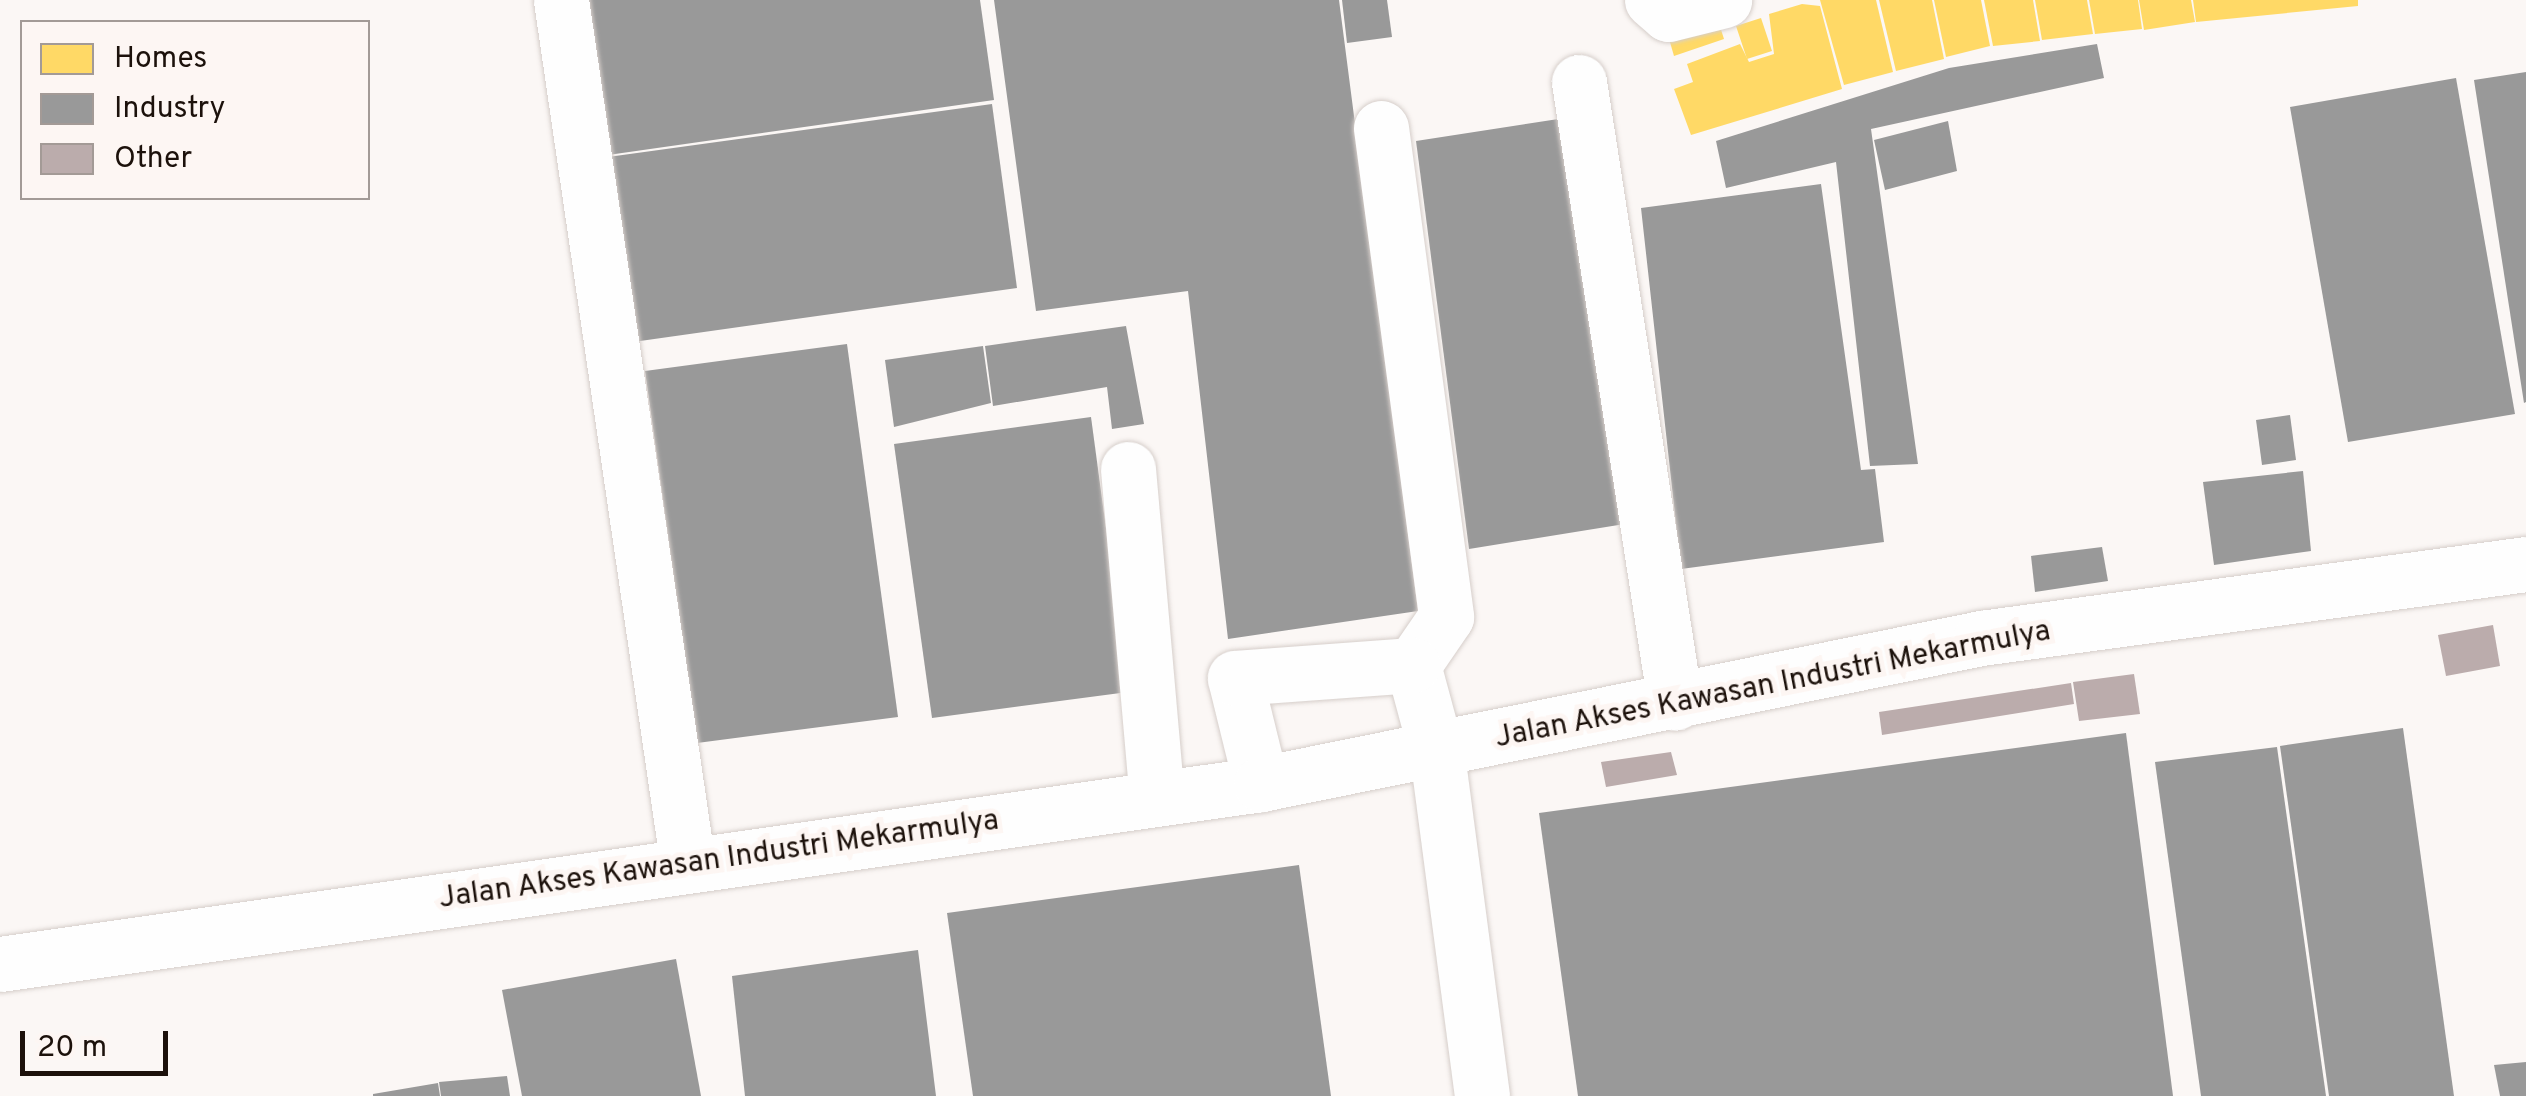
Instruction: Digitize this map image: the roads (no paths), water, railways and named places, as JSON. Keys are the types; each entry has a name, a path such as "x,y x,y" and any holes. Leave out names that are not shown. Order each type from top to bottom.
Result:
{"street":[{"path":"562,0 688,866"},
{"path":"1652,0 1668,14 1724,0"},
{"path":"1579,82 1674,703"},
{"path":"1382,128 1446,618 1413,666 1436,754 1482,1096"},
{"path":"1128,469 1157,798"},
{"name":"Jalan Akses Kawasan Industri Mekarmulya","path":"0,964 1261,784 1436,754 1982,638 2526,564"},
{"path":"1261,784 1235,678 1413,666"}]}
